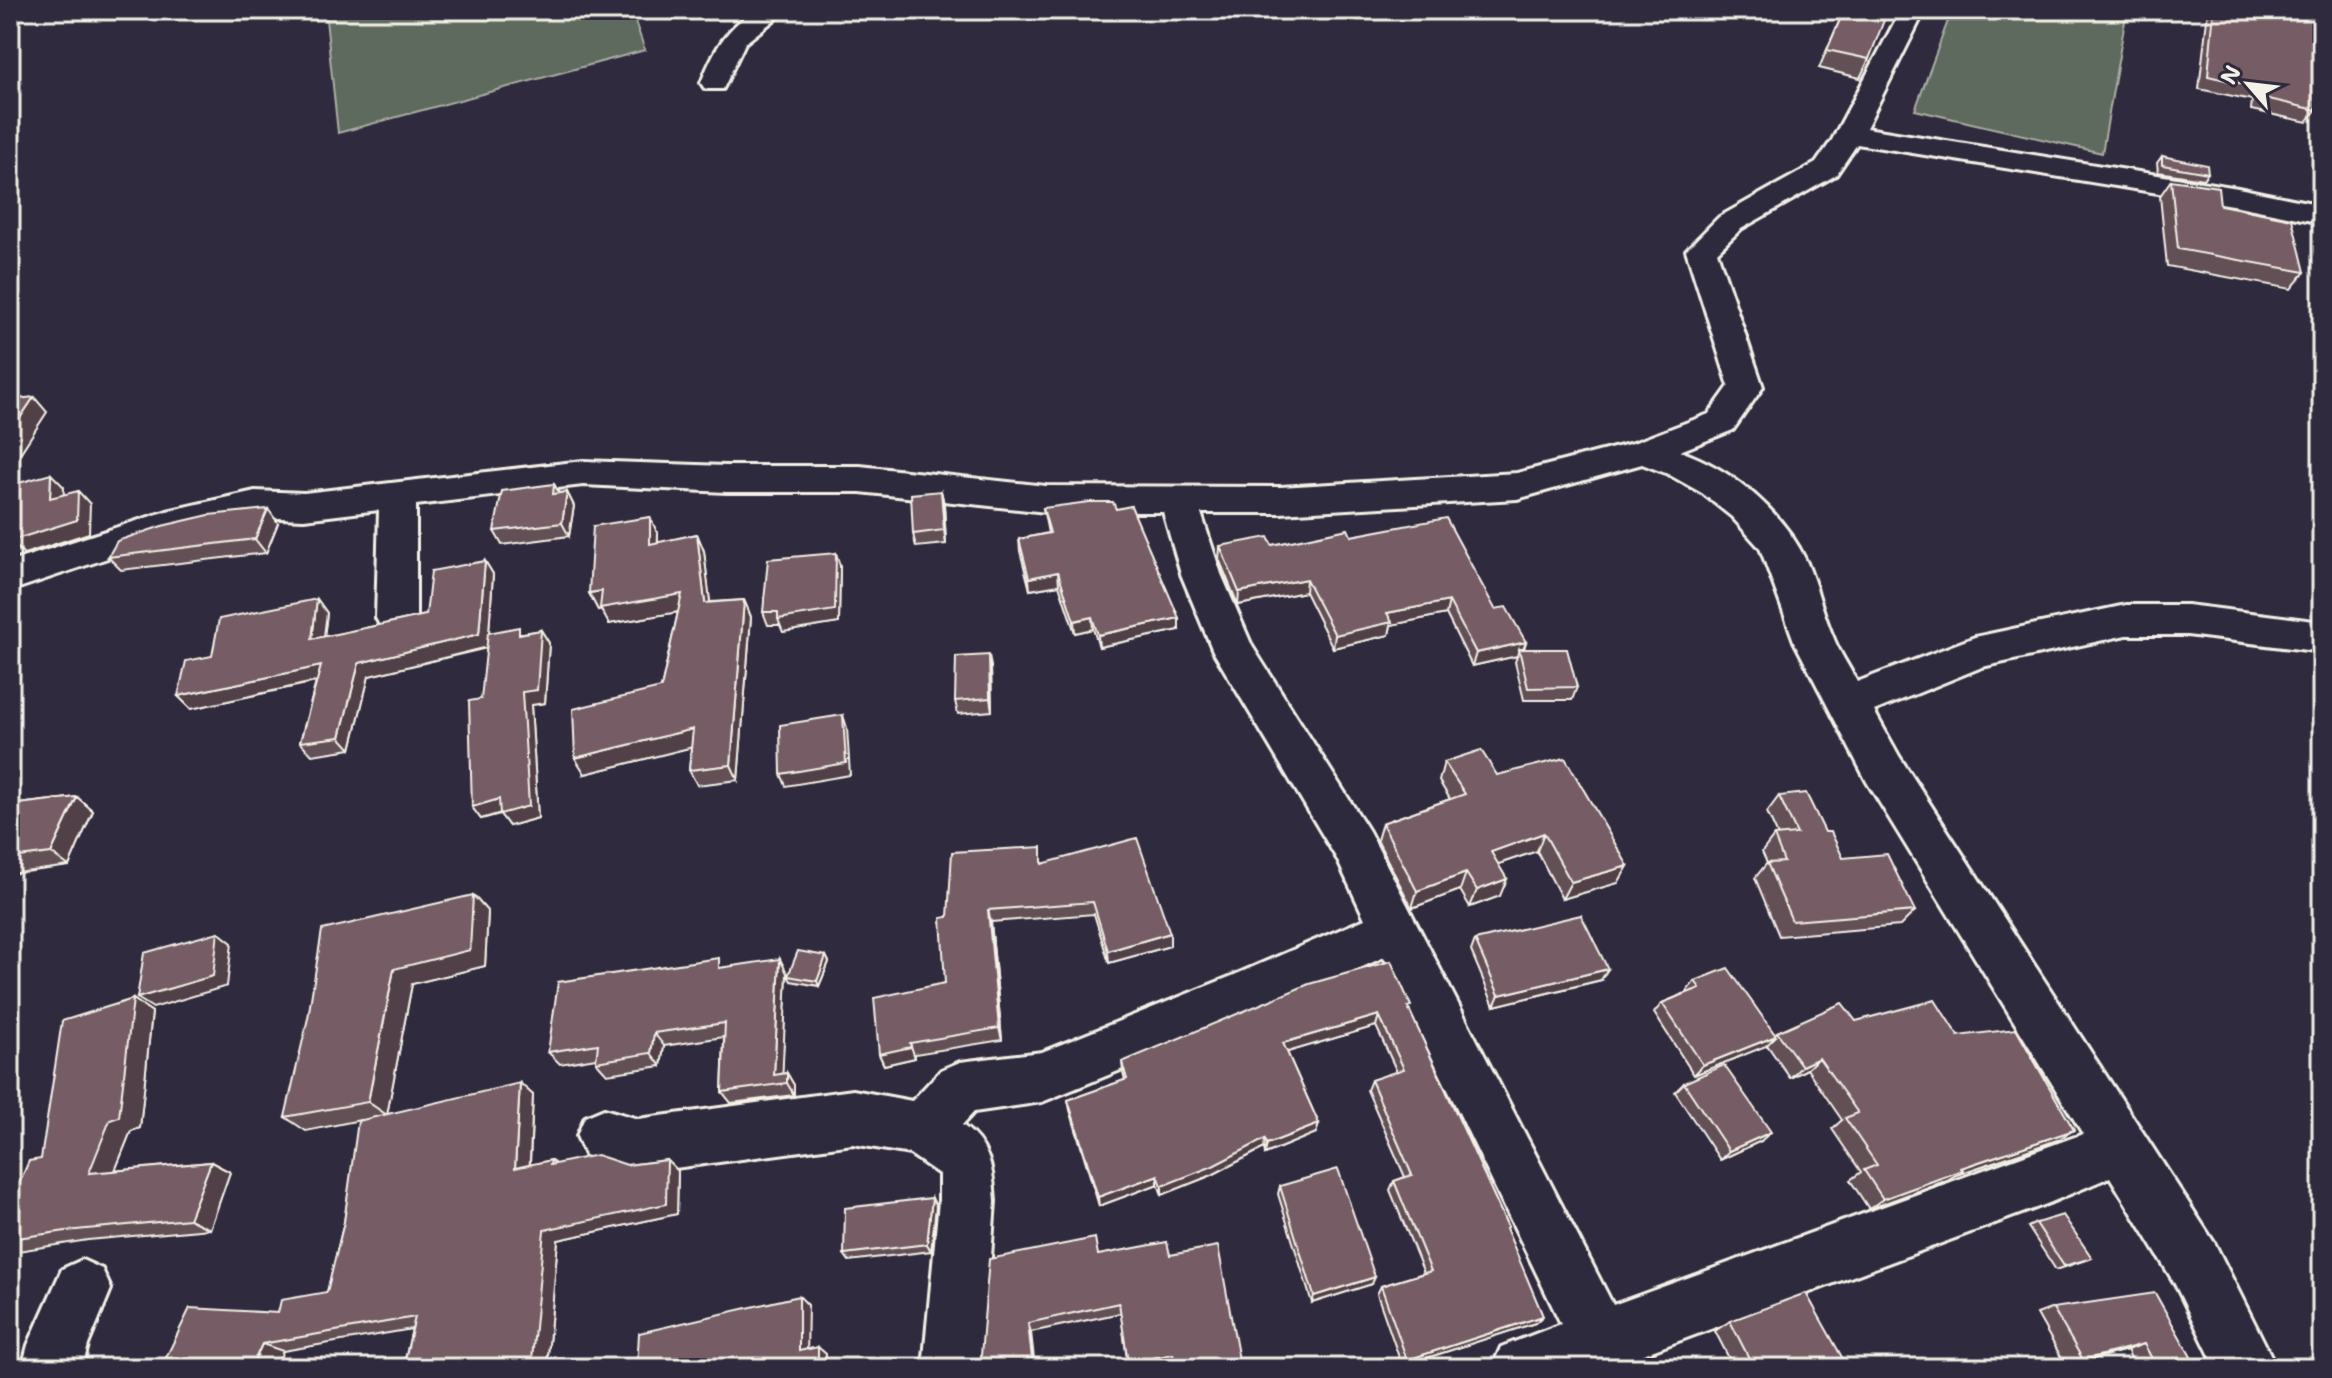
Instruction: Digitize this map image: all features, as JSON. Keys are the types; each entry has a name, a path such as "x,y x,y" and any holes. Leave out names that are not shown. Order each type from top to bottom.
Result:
{"street":[{"path":"714,83 731,40 749,23 775,10"},
{"path":"10,577 167,524 255,504 304,506 583,473 726,479 860,479 958,488 1022,498 1280,500 1517,486 1644,452 1721,422 1746,387 1701,250 1730,223 1826,169 1849,134 1913,10"},
{"path":"1849,134 2238,197 2322,214"},
{"path":"1644,452 1681,465 1715,484 1767,529 1787,562 1808,626 1883,769 2195,1264 2247,1368"},
{"path":"396,618 398,496"},
{"path":"1178,500 1201,574 1234,651 1353,845 1600,1341"},
{"path":"1847,704 1975,653 2126,620 2187,620 2322,637"},
{"path":"922,1130 960,1088 1042,1077 1250,993 1394,929"},
{"path":"604,1136 638,1146 853,1117 922,1130 959,1156 966,1174 967,1201 953,1368"},
{"path":"1522,1368 2049,1176 2119,1146"},
{"path":"52,1368 58,1345 82,1289"}],"green space":[{"path":"325,10 631,10 645,50 338,133"},
{"path":"1952,10 2127,10 2102,153 1915,110"}],"building":[{"path":"1844,10 1886,15 1869,59 1827,50"},
{"path":"2214,10 2320,10 2321,91 2317,90 2316,110 2260,97 2261,88 2208,76"},
{"path":"2162,156 2207,165 2208,173 2162,165"},
{"path":"2171,180 2218,187 2220,205 2292,219 2305,272 2178,249"},
{"path":"34,397 10,433 10,400"},
{"path":"51,474 50,498 78,491 77,520 10,541 15,484"},
{"path":"554,484 553,494 567,492 562,523 494,531 502,491"},
{"path":"941,491 944,530 913,534 911,494"},
{"path":"1113,502 1116,509 1131,506 1179,618 1098,635 1092,617 1074,621 1058,572 1029,578 1019,539 1050,533 1043,508"},
{"path":"268,509 255,539 108,557 117,541 162,526 209,515"},
{"path":"650,517 650,544 697,534 705,603 744,600 731,765 689,770 693,729 575,758 573,709 661,688 682,594 600,608 602,591 589,593 593,526"},
{"path":"1446,518 1495,609 1506,607 1526,642 1476,653 1449,601 1387,613 1392,622 1335,635 1306,579 1239,592 1220,546 1268,537 1272,545 1348,529 1351,536"},
{"path":"836,553 835,610 778,619 778,612 763,612 768,559"},
{"path":"485,561 479,634 359,663 340,737 300,742 321,666 178,696 186,661 212,656 219,619 317,599 312,639 426,615 431,571"},
{"path":"519,627 519,634 541,630 537,690 522,692 529,806 500,814 499,799 472,807 469,701 481,699 488,633"},
{"path":"1519,649 1567,649 1577,687 1528,688"},
{"path":"989,655 990,698 955,701 956,657"},
{"path":"843,715 846,763 781,774 780,725"},
{"path":"1481,750 1497,775 1565,758 1628,866 1571,882 1544,833 1491,852 1507,879 1477,890 1466,873 1417,891 1382,823 1465,794 1444,762"},
{"path":"1806,793 1825,832 1831,832 1843,858 1887,854 1915,911 1792,921 1767,863 1784,862 1774,836 1797,834 1779,796"},
{"path":"77,797 51,853 10,858 10,805"},
{"path":"1137,838 1170,933 1108,951 1093,902 988,910 999,1028 910,1043 911,1047 879,1054 874,998 945,983 941,918 948,917 952,852 1042,847 1042,864"},
{"path":"473,895 470,950 394,969 368,1102 285,1117 308,1018 322,930"},
{"path":"1581,915 1608,969 1499,995 1475,940"},
{"path":"218,932 213,976 137,998 144,953"},
{"path":"798,951 826,956 817,981 788,976"},
{"path":"719,958 719,968 780,959 774,1075 787,1073 787,1083 722,1092 725,1023 654,1033 651,1053 596,1062 598,1044 548,1052 558,982"},
{"path":"1391,961 1411,1006 1408,1007 1508,1227 1543,1316 1407,1360 1381,1286 1431,1271 1394,1181 1412,1175 1371,1080 1404,1069 1379,1015 1283,1043 1319,1124 1267,1144 1265,1139 1213,1166 1162,1186 1158,1175 1098,1197 1068,1100 1127,1079 1122,1062 1309,984"},
{"path":"1728,968 1776,1036 1703,1065 1662,1003 1700,988 1695,981"},
{"path":"133,999 119,1117 110,1120 89,1173 211,1162 189,1219 10,1239 10,1204 29,1161 41,1159 62,1021"},
{"path":"1935,1000 1958,1036 2016,1029 2074,1130 1961,1168 1963,1170 1883,1199 1864,1170 1877,1165 1845,1118 1858,1113 1819,1058 1802,1066 1777,1032 1842,1003 1856,1021"},
{"path":"1724,1065 1771,1132 1729,1151 1684,1083"},
{"path":"520,1083 515,1168 551,1160 550,1165 597,1155 627,1165 667,1160 666,1204 544,1230 532,1360 497,1368 403,1368 415,1317 262,1344 251,1368 161,1368 190,1308 278,1313 281,1300 327,1292 344,1222 358,1121"},
{"path":"1338,1169 1375,1277 1314,1296 1280,1186"},
{"path":"932,1198 927,1244 844,1254 845,1208"},
{"path":"2063,1215 2092,1258 2064,1266 2036,1223"},
{"path":"1095,1238 1098,1255 1167,1242 1170,1255 1218,1246 1239,1360 1202,1368 1175,1368 1173,1354 1128,1363 1119,1303 1028,1323 1033,1368 980,1368 989,1259"},
{"path":"1806,1293 1848,1368 1754,1368 1730,1321"},
{"path":"2155,1293 2195,1364 2157,1368 2144,1344 2083,1360 2053,1308"},
{"path":"799,1296 799,1351 818,1347 818,1368 637,1368 639,1333"}]}
